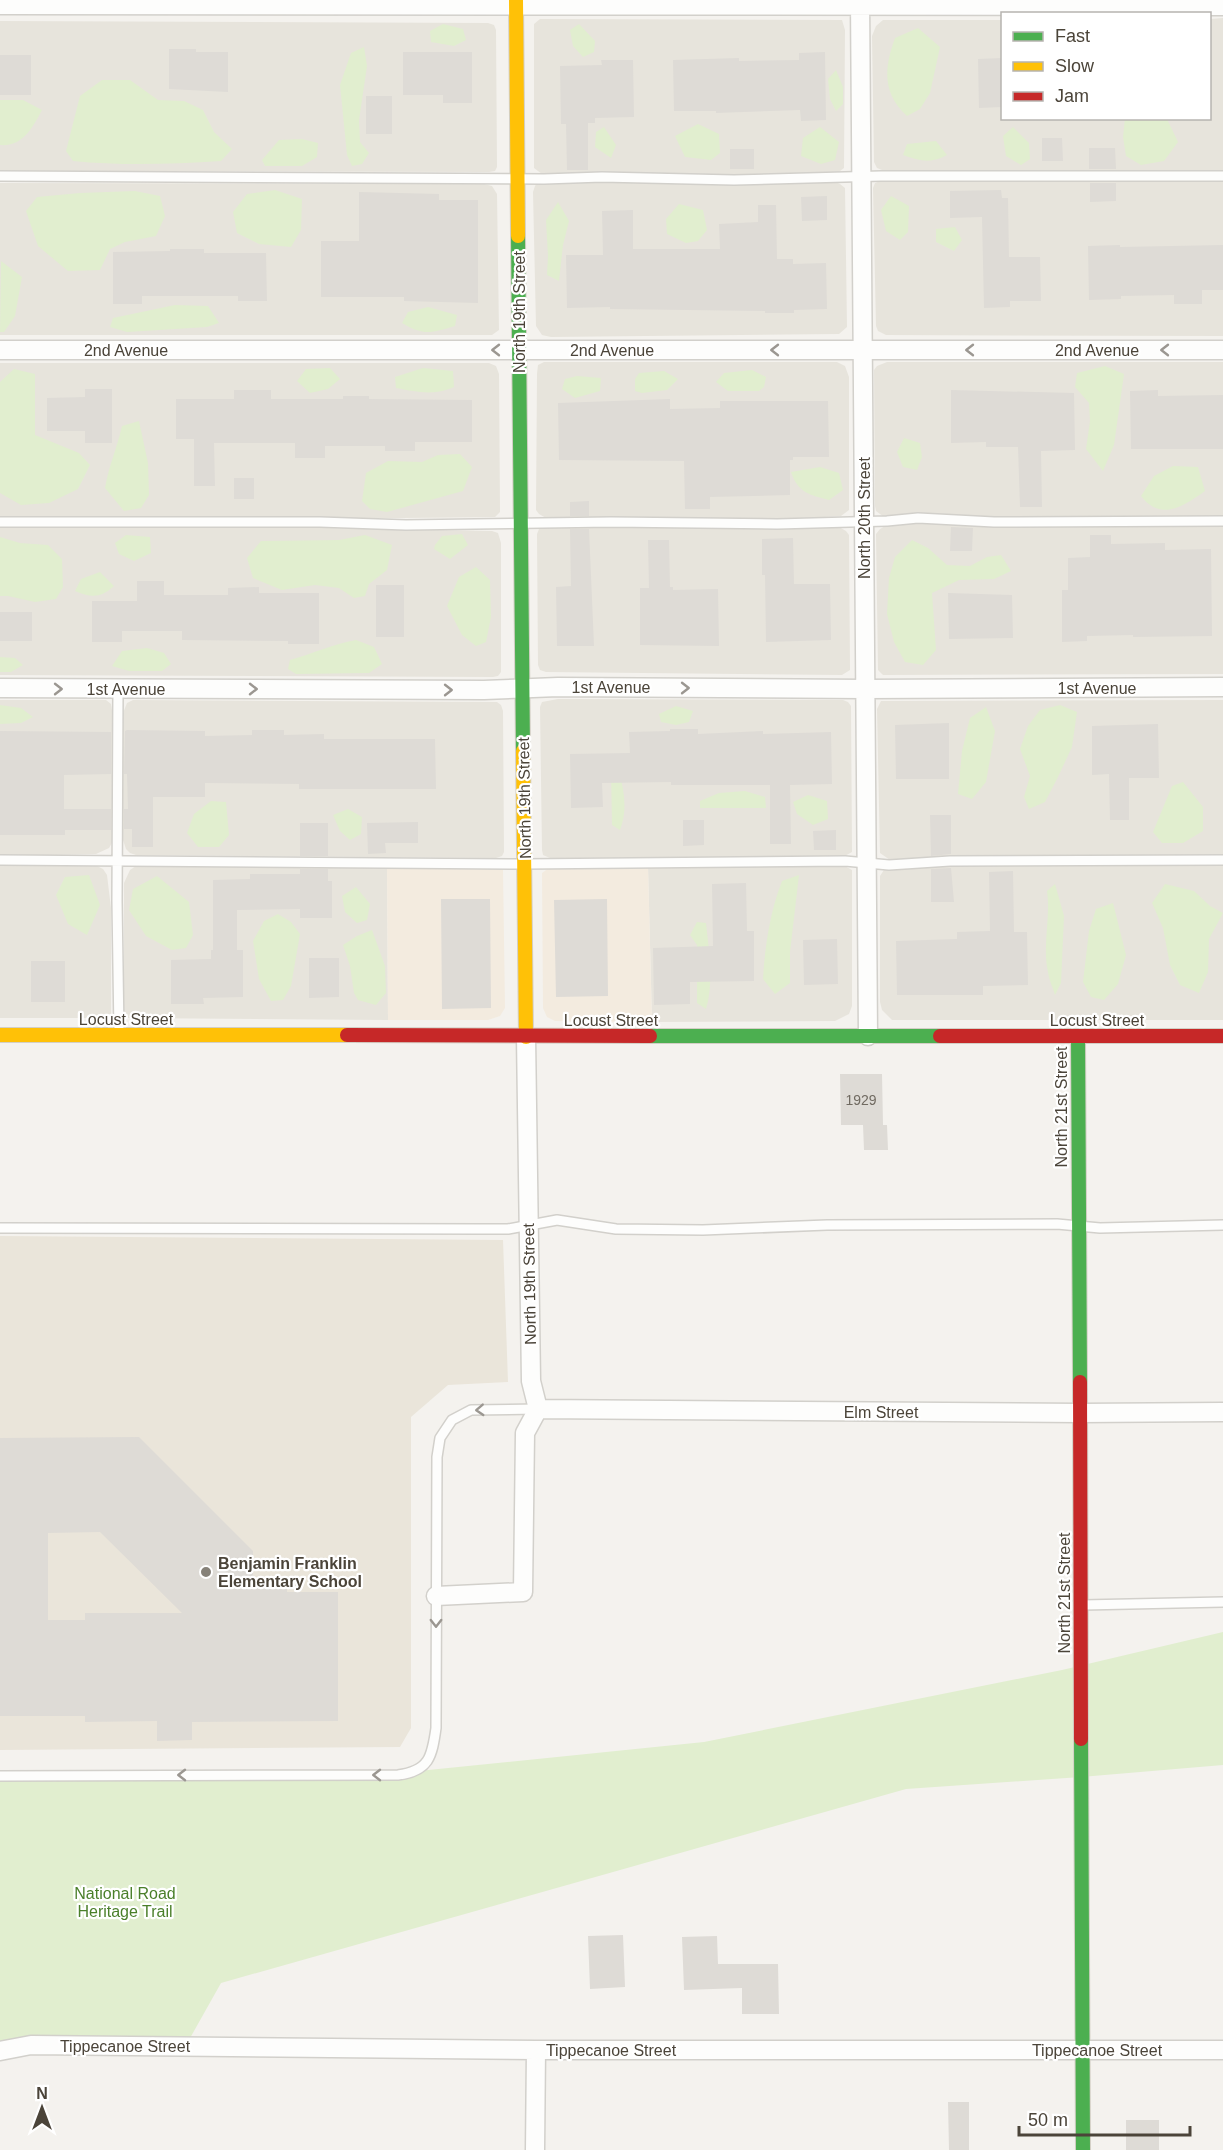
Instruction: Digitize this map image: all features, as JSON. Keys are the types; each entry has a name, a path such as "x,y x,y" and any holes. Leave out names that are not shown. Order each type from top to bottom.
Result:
{"street":[{"name":"North 19th Street","path":"517,3 527,1225 531,1381 538,1409"},
{"name":"North 20th Street","path":"860,3 868,1036"},
{"path":"0,5 1033,3 1223,6"},
{"name":"2nd Avenue","path":"0,350 1223,350"},
{"name":"1st Avenue","path":"0,688 484,690 570,687 865,689 1223,687"},
{"name":"Locust Street","path":"0,1035 1223,1036"},
{"name":"North 21st Street","path":"1078,1036 1083,2150"},
{"path":"436,1596 523,1592 525,1433 538,1409"},
{"name":"Elm Street","path":"538,1409 1223,1412"},
{"name":"Tippecanoe Street","path":"0,2051 31,2045 536,2050 1223,2050"},
{"path":"535,2150 536,2050"}],"lane":[{"path":"0,176 602,177 660,180 1223,176"},
{"path":"0,522 320,522 406,525 633,522 777,524 918,518 994,522 1223,521"},
{"path":"118,689 119,1035"},
{"path":"0,860 525,864 833,861 890,865 950,861 1223,860"},
{"path":"0,1228 482,1229 508,1228 557,1220 616,1229 703,1230 839,1225 1058,1224 1100,1228 1223,1225"},
{"path":"0,1776 398,1775 414,1773 426,1764 433,1749 435,1728 437,1457 440,1438 452,1420 471,1410 538,1409"},
{"path":"1080,1605 1223,1602"}],"shaded area":[{"path":"1223,18 1223,170 882,170 877,168 874,162 872,36 876,26 883,20 1001,20 1001,120 1211,120 1211,19"},
{"path":"540,19 842,20 845,30 844,168 836,174 656,176 542,174 534,168 534,24"},
{"path":"0,21 488,23 494,25 496,30 497,167 495,171 489,172 0,171"},
{"path":"599,180 653,183 836,182 840,184 845,188 847,327 839,334 551,337 542,335 536,326 533,192 535,186 537,183"},
{"path":"883,180 1223,181 1223,336 886,335 878,331 876,326 873,188 875,183"},
{"path":"0,183 484,184 492,186 497,194 499,330 492,335 0,335"},
{"path":"544,362 837,362 845,366 849,377 849,510 841,516 775,520 546,518 536,510 537,374 538,365"},
{"path":"887,362 1223,362 1223,517 884,517 876,511 875,506 874,370 877,366"},
{"path":"0,363 489,363 496,366 499,374 500,512 495,517 402,518 0,517"},
{"path":"922,521 1223,525 1223,674 883,675 878,670 876,534 889,524"},
{"path":"614,526 839,527 846,531 849,535 850,670 842,675 546,672 540,670 538,665 537,534 539,529"},
{"path":"0,528 326,528 492,531 498,533 501,543 501,672 498,676 493,677 0,675"},
{"path":"558,699 843,700 848,702 851,706 852,852 843,857 550,858 543,855 540,707 542,702"},
{"path":"0,700 106,700 111,704 114,722 113,841 109,848 96,854 0,856"},
{"path":"133,700 497,702 503,711 504,852 502,856 496,858 136,855 130,853 123,840 123,713 127,703"},
{"path":"1223,700 1223,855 946,856 890,860 880,853 877,709 881,701"},
{"path":"0,863 93,864 103,869 107,875 111,908 111,1016 107,1018 0,1018"},
{"path":"1223,864 1223,1020 892,1020 882,1010 880,1002 880,876 884,870 951,865"},
{"path":"843,865 852,870 852,1006 849,1014 835,1021 652,1022 648,867"},
{"path":"136,866 387,867 388,1020 128,1018 124,1011 124,883 130,870"},
{"path":"387,867 499,868 503,870 505,1008 500,1016 488,1020 388,1020"},
{"path":"648,867 652,1022 555,1021 547,1017 543,1008 542,873 549,868"},
{"name":"Benjamin Franklin Elementary School","path":"0,1236 503,1240 508,1382 448,1385 411,1417 411,1728 400,1747 0,1750"}],"green space":[{"path":"443,24 463,29 466,40 454,46 431,42 430,31"},
{"path":"579,24 595,41 594,52 583,57 573,46 570,30"},
{"path":"918,28 940,47 930,93 920,109 907,116 889,89 887,70 895,38"},
{"path":"364,47 367,66 359,120 360,142 369,153 362,164 352,166 347,155 340,85 351,53"},
{"path":"836,70 843,87 843,104 836,111 830,99 828,79"},
{"path":"102,80 130,80 158,100 184,101 203,110 214,132 232,149 221,161 110,164 73,161 66,151 80,96"},
{"path":"0,100 23,100 42,110 26,135 8,145 0,145"},
{"path":"1125,120 1167,120 1178,142 1164,161 1141,165 1126,156 1123,137"},
{"path":"698,124 719,134 720,153 711,160 685,157 675,136"},
{"path":"604,127 616,145 611,158 595,147 596,132"},
{"path":"820,127 839,142 835,160 821,164 801,156 803,138"},
{"path":"1013,127 1029,143 1030,159 1021,165 1006,156 1003,136"},
{"path":"302,139 318,143 317,157 302,166 265,166 262,160 279,140"},
{"path":"936,141 947,155 936,160 925,161 903,155 907,144"},
{"path":"275,190 302,199 301,230 291,247 259,244 237,233 233,212 247,194"},
{"path":"135,191 160,196 165,216 156,236 125,242 110,249 100,270 68,271 38,246 26,211 37,197"},
{"path":"891,196 909,206 908,232 900,240 886,231 881,210"},
{"path":"558,202 569,221 563,245 559,281 547,275 546,220"},
{"path":"679,204 703,210 707,230 698,241 686,243 667,234 666,219"},
{"path":"955,227 962,240 954,251 936,242 936,229"},
{"path":"1,261 22,277 15,316 4,332 0,332"},
{"path":"175,305 208,306 219,323 207,327 127,332 110,327 113,318"},
{"path":"428,307 457,315 455,326 422,332 402,323 408,312"},
{"path":"1105,366 1124,374 1114,445 1103,471 1086,449 1090,421 1089,403 1075,387 1077,373"},
{"path":"330,368 340,379 328,389 310,393 297,381 306,369"},
{"path":"423,368 453,371 454,387 432,392 396,388 395,377"},
{"path":"14,369 35,374 35,435 79,453 90,465 78,489 49,503 21,505 0,493 0,382"},
{"path":"752,370 766,377 764,387 759,391 728,391 716,382 724,373"},
{"path":"664,371 678,379 667,390 642,393 635,391 635,379 639,373"},
{"path":"577,376 601,378 600,391 575,398 562,389 565,379"},
{"path":"139,421 148,463 149,495 141,508 124,511 105,488 122,426"},
{"path":"904,438 920,443 922,457 917,470 903,467 897,452"},
{"path":"460,454 472,467 463,491 387,512 370,509 362,501 366,473 388,461 422,462 438,455"},
{"path":"1173,466 1198,467 1205,491 1173,509 1156,508 1141,496 1154,476"},
{"path":"820,467 839,473 843,490 829,500 801,489 791,472"},
{"path":"462,534 468,545 450,559 434,549 442,536"},
{"path":"126,535 150,537 151,553 134,561 119,554 115,543"},
{"path":"365,535 392,545 387,570 369,584 365,596 354,598 339,588 315,585 282,590 253,578 247,558 261,541 339,540"},
{"path":"0,537 20,543 48,545 62,559 63,587 56,599 35,602 0,596"},
{"path":"912,540 928,548 947,565 970,566 987,557 1001,555 1011,571 994,579 959,580 932,593 936,650 923,665 905,662 894,642 887,614 889,578 895,557"},
{"path":"476,567 490,580 491,617 486,642 476,646 462,635 447,606 459,577"},
{"path":"100,572 114,586 96,596 75,591 81,579"},
{"path":"356,640 374,647 382,664 369,673 296,674 288,669 290,660"},
{"path":"147,648 164,653 171,664 162,671 129,671 112,666 122,651"},
{"path":"0,657 15,658 23,665 11,672 0,672"},
{"path":"0,705 21,708 33,717 21,723 0,724"},
{"path":"1060,705 1077,712 1072,747 1045,802 1029,809 1024,797 1030,776 1020,749 1028,726 1040,710"},
{"path":"676,706 693,711 689,722 676,725 661,722 659,714"},
{"path":"986,707 995,731 986,782 972,799 958,794 962,751 970,718"},
{"path":"618,768 624,799 624,814 620,830 612,825 611,770"},
{"path":"1183,782 1203,807 1203,831 1183,843 1162,843 1153,832 1172,786"},
{"path":"745,791 765,797 766,808 700,808 700,801 719,793"},
{"path":"808,795 827,801 828,819 813,825 797,814 793,802"},
{"path":"211,801 226,802 229,835 219,847 198,847 187,833 194,814"},
{"path":"348,809 362,817 361,834 350,840 340,831 333,815"},
{"path":"89,875 100,905 87,935 68,924 56,895 65,877"},
{"path":"799,875 790,952 790,983 775,994 763,979 769,929 782,881"},
{"path":"157,876 189,902 193,935 186,948 172,950 146,936 129,910 133,889"},
{"path":"1055,884 1064,916 1061,983 1055,995 1046,962 1046,952 1047,891"},
{"path":"1165,884 1194,891 1210,906 1223,913 1209,939 1208,972 1199,993 1180,985 1170,965 1163,928 1152,903"},
{"path":"356,887 370,904 367,920 357,923 345,912 342,896"},
{"path":"1113,903 1126,955 1118,984 1104,1000 1091,997 1083,982 1089,931 1096,909"},
{"path":"278,914 291,922 300,934 291,986 283,1000 271,1001 259,979 253,941 264,921"},
{"path":"697,922 706,923 710,977 706,1009 697,1003 697,945 690,935"},
{"path":"372,930 385,966 386,993 376,1005 358,1000 354,993 350,966 343,945"},
{"name":"National Road Heritage Trail","path":"1223,1632 1223,1765 906,1789 221,1983 185,2047 0,2051 0,1776 379,1775 704,1742 1062,1670"}],"building":[{"path":"169,49 228,52 228,92 169,89"},
{"path":"403,52 472,52 472,103 443,103 443,95 403,95"},
{"path":"825,52 826,120 801,121 800,110 716,113 716,111 674,111 673,60 739,58 739,61 799,60 799,53"},
{"path":"0,55 31,55 31,95 0,95"},
{"path":"1001,58 1001,107 979,108 978,59"},
{"path":"601,60 633,60 634,117 595,118 595,123 588,123 588,170 567,170 566,124 561,124 560,66 602,65"},
{"path":"366,96 392,96 392,134 366,134"},
{"path":"1042,138 1062,138 1063,161 1042,161"},
{"path":"1089,148 1115,148 1116,169 1089,169"},
{"path":"730,149 754,149 754,169 730,169"},
{"path":"1090,183 1116,183 1116,201 1090,202"},
{"path":"1001,190 1002,198 1008,198 1009,257 1040,257 1041,301 1010,301 1010,307 984,308 982,217 950,218 950,191"},
{"path":"359,192 439,194 439,200 478,200 478,303 404,301 404,297 321,297 321,241 359,241"},
{"path":"827,196 827,220 802,221 801,197"},
{"path":"758,205 776,205 777,259 793,259 793,264 826,263 827,309 794,310 794,313 765,313 765,311 610,309 610,307 567,308 566,255 603,255 602,211 633,210 633,249 720,249 719,224 758,222"},
{"path":"1120,245 1120,247 1223,245 1223,290 1202,290 1202,304 1174,304 1174,295 1121,296 1121,299 1089,300 1088,246"},
{"path":"170,249 204,249 204,253 266,253 267,301 238,301 238,296 142,296 142,304 113,304 113,252 170,251"},
{"path":"85,389 112,389 112,443 85,443 85,431 47,431 47,398 85,397"},
{"path":"234,390 271,390 271,399 343,399 343,396 369,396 369,399 472,400 472,442 415,442 415,451 385,451 385,446 325,446 325,458 295,458 295,443 214,443 215,486 194,486 194,439 176,439 176,399 234,399"},
{"path":"951,390 1074,393 1075,450 1041,451 1042,507 1020,507 1018,447 986,447 986,442 951,443"},
{"path":"1158,390 1158,396 1223,395 1223,449 1131,449 1130,391"},
{"path":"670,399 670,409 720,408 720,401 828,401 829,457 793,457 793,460 790,460 790,495 710,497 710,509 685,509 684,461 559,460 558,403"},
{"path":"234,478 254,478 254,499 234,499"},
{"path":"589,501 589,516 570,516 570,502"},
{"path":"951,527 973,528 972,551 950,551"},
{"path":"570,529 589,529 594,646 557,646 556,587 571,586"},
{"path":"1090,535 1111,535 1111,544 1165,543 1165,550 1211,549 1212,636 1087,636 1087,641 1062,642 1062,590 1068,590 1068,558 1090,557"},
{"path":"793,538 794,584 830,584 831,640 766,642 762,539"},
{"path":"648,540 669,540 670,587 673,587 673,590 718,589 719,646 640,645 640,588 649,588"},
{"path":"137,581 164,581 164,595 228,595 228,588 259,587 259,593 319,593 319,644 288,644 288,641 182,640 182,631 122,631 122,642 92,642 92,601 137,601"},
{"path":"376,585 404,585 404,637 376,637"},
{"path":"948,593 1012,595 1013,638 949,639"},
{"path":"0,612 32,612 32,641 0,641"},
{"path":"949,723 949,779 896,779 895,725"},
{"path":"1158,724 1159,778 1129,778 1129,820 1110,820 1109,774 1092,775 1092,726"},
{"path":"670,729 698,729 698,734 763,731 763,734 831,732 832,784 790,785 791,844 770,844 770,785 671,785 671,782 602,783 603,807 571,808 570,754 630,753 629,732 670,731"},
{"path":"252,730 284,730 284,735 324,734 324,739 435,739 436,789 299,789 299,784 205,783 205,797 153,797 153,847 132,847 132,829 124,829 124,809 128,809 127,774 124,774 125,731 205,731 205,736 252,735"},
{"path":"0,731 111,732 111,774 64,775 64,809 111,809 111,830 65,830 65,835 0,835"},
{"path":"930,815 951,815 951,854 931,856"},
{"path":"683,820 704,820 704,845 683,846"},
{"path":"418,822 418,843 385,843 386,853 368,854 367,823"},
{"path":"300,823 328,823 328,856 300,856"},
{"path":"836,830 836,850 814,850 813,831"},
{"path":"951,868 954,902 931,902 931,869"},
{"path":"300,869 328,869 328,881 332,881 332,918 300,918 300,909 237,910 237,950 243,950 243,997 203,998 204,1004 171,1004 171,960 211,959 213,880 250,879 250,874 300,874"},
{"path":"1013,871 1014,932 1027,932 1028,985 983,986 983,995 897,995 896,941 957,939 957,932 990,931 989,872"},
{"path":"746,883 747,931 754,931 754,981 690,982 690,1004 654,1005 653,948 713,946 712,884"},
{"path":"441,899 490,899 491,1008 442,1009"},
{"path":"607,899 608,996 556,997 554,900"},
{"path":"837,939 838,984 804,985 803,940"},
{"path":"309,958 339,958 339,997 309,998"},
{"path":"31,961 65,961 65,1002 31,1002"},
{"path":"840,1074 882,1074 883,1125 887,1125 888,1150 864,1150 863,1125 841,1125"},
{"path":"139,1437 253,1551 253,1583 287,1583 287,1592 338,1592 338,1721 192,1722 192,1740 157,1741 157,1721 85,1722 85,1716 0,1716 0,1438","holes":["100,1532 182,1613 85,1613 85,1620 48,1620 48,1533"]},
{"path":"623,1935 625,1987 590,1989 588,1936"},
{"path":"717,1936 718,1964 778,1964 779,2014 742,2014 742,1988 684,1990 682,1937"},
{"path":"948,2102 969,2102 969,2150 949,2150"},
{"path":"1126,2120 1159,2120 1159,2150 1126,2150"}],"traffic: fast":[{"path":"518,236 523,751"},
{"path":"650,1036 940,1036"},
{"path":"1078,1036 1080,1382"},
{"path":"1081,1739 1083,2150"}],"traffic: slow":[{"path":"516,0 518,236"},
{"path":"523,751 526,1037"},
{"path":"0,1035 347,1035"}],"traffic: jam":[{"path":"347,1035 650,1036"},
{"path":"940,1036 1223,1036"},
{"path":"1080,1382 1081,1739"}],"place":[{"name":"Benjamin Franklin Elementary School","path":"206,1572"}]}
